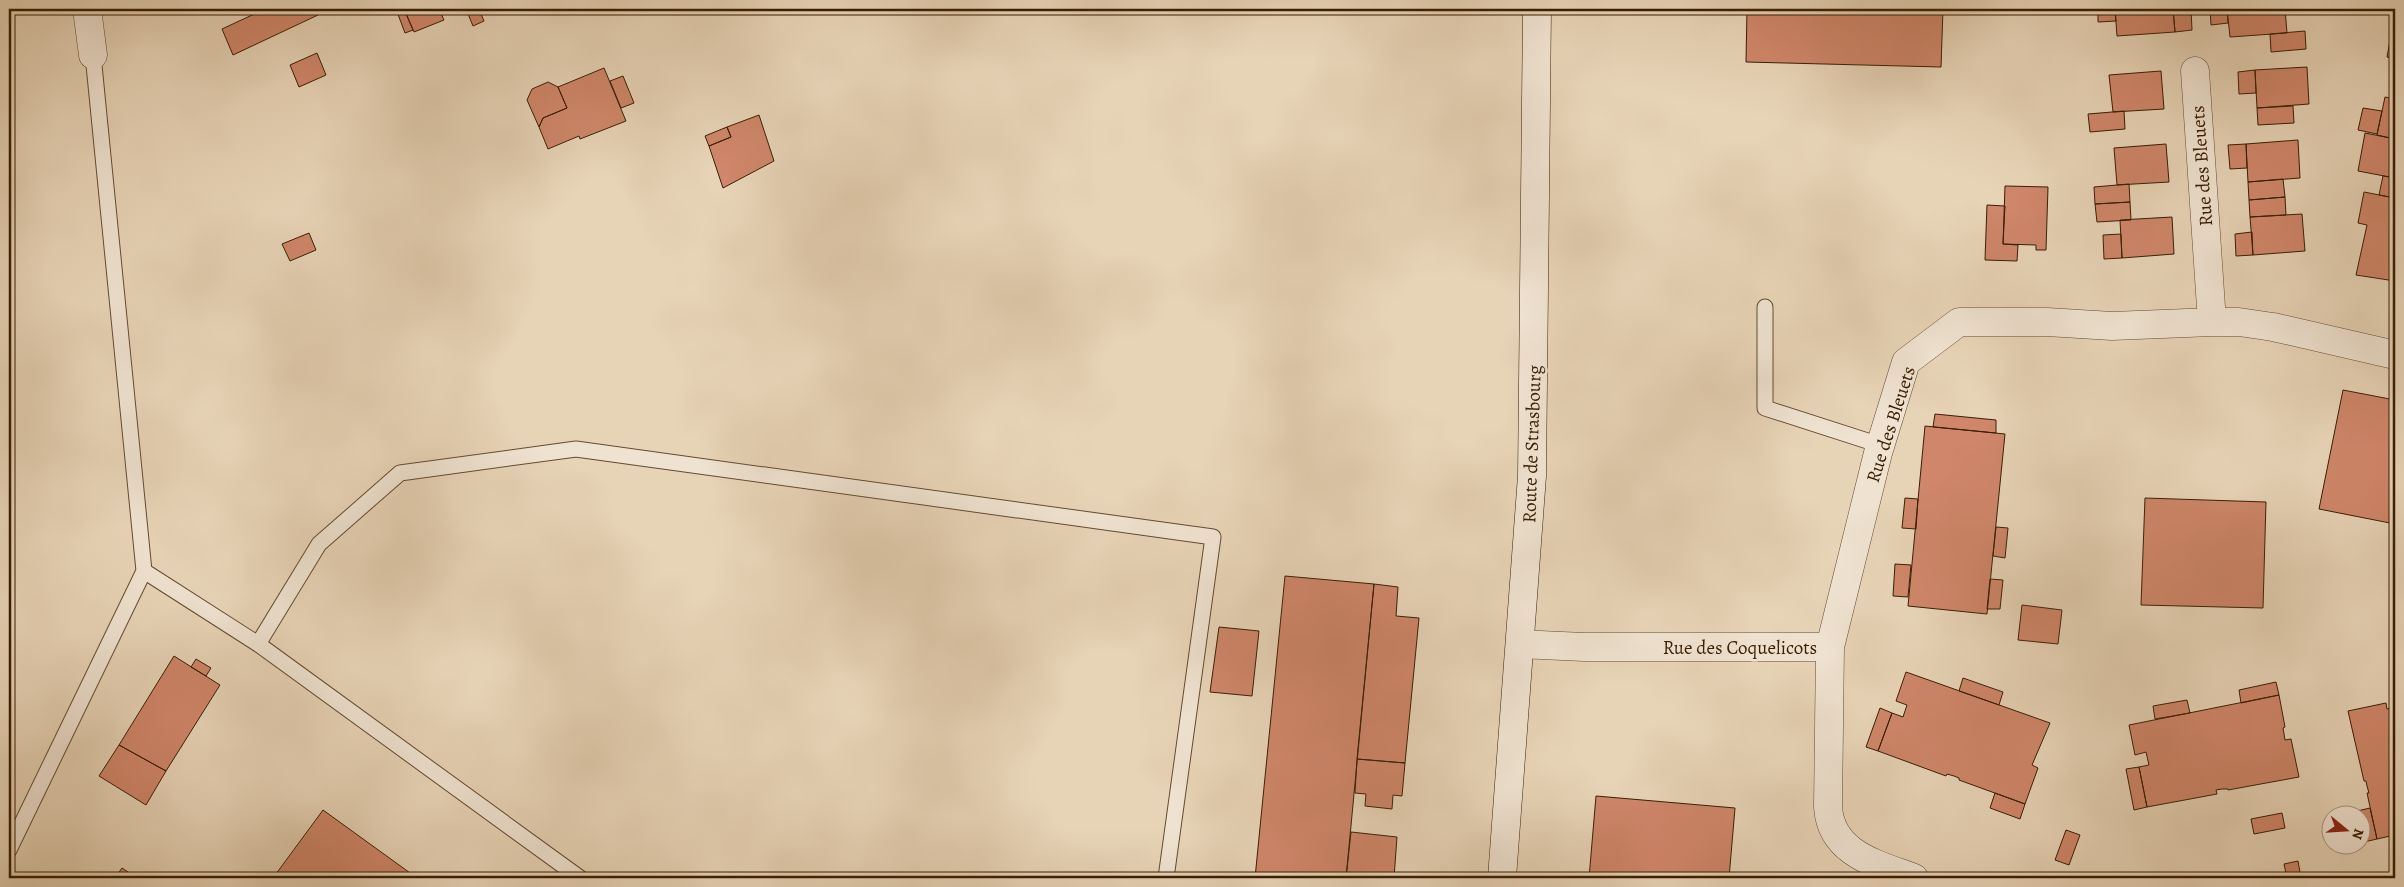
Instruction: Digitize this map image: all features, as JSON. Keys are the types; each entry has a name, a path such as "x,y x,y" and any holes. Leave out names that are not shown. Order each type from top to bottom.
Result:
{"street":[{"path":"87,9 93,55"},
{"name":"Route de Strasbourg","path":"1502,878 1532,476 1538,9"},
{"name":"Rue des Bleuets","path":"2195,71 2212,322"},
{"name":"Rue des Bleuets","path":"1830,647 1880,445 1906,362 1959,322 2047,322 2112,326 2239,322 2273,327 2395,355"},
{"name":"Rue des Coquelicots","path":"1520,644 1584,647 1830,647 1828,807 1829,820 1834,835 1864,858 1914,878"}],"lane":[{"path":"9,850 144,571 93,55"},
{"path":"1765,307 1765,408 1880,445"},
{"path":"258,644 319,544 400,473 576,449 1213,537 1166,878"},
{"path":"144,571 258,644 580,878"}],"building":[{"path":"265,9 315,9 318,15 233,55 222,29"},
{"path":"396,9 404,9 413,30 405,33"},
{"path":"404,9 439,9 444,20 414,32"},
{"path":"466,9 479,9 484,21 473,26"},
{"path":"1747,9 1943,9 1941,67 1746,62"},
{"path":"2098,9 2115,9 2116,21 2098,22"},
{"path":"2115,9 2173,9 2175,32 2117,36"},
{"path":"2173,9 2191,9 2192,30 2175,32"},
{"path":"2210,9 2227,9 2228,23 2211,25"},
{"path":"2227,9 2285,9 2287,33 2230,37"},
{"path":"2395,13 2395,59 2387,57"},
{"path":"2305,31 2306,49 2271,52 2270,34"},
{"path":"317,53 326,75 299,87 290,65"},
{"path":"2307,67 2309,104 2257,108 2255,70"},
{"path":"604,68 626,121 580,139 579,136 548,149 539,127 543,118 567,108 558,87"},
{"path":"2255,70 2256,93 2239,94 2238,72"},
{"path":"2161,71 2164,109 2113,112 2109,75"},
{"path":"623,76 634,103 621,108 610,81"},
{"path":"548,82 558,87 567,108 543,118 539,127 527,100 532,89"},
{"path":"2385,97 2395,99 2395,139 2377,135"},
{"path":"2293,106 2294,123 2258,125 2257,108"},
{"path":"2363,108 2382,111 2377,134 2358,130"},
{"path":"2124,111 2125,129 2090,132 2088,114"},
{"path":"759,115 774,161 723,188 709,146 731,137 727,127"},
{"path":"727,127 731,137 709,146 705,136"},
{"path":"2365,133 2395,139 2395,178 2358,171"},
{"path":"2298,140 2300,178 2248,182 2246,144"},
{"path":"2166,144 2169,182 2117,185 2114,148"},
{"path":"2246,144 2247,168 2230,169 2228,145"},
{"path":"2383,176 2395,178 2395,198 2379,195"},
{"path":"2283,179 2285,197 2249,200 2248,182"},
{"path":"2129,184 2130,202 2095,204 2094,187"},
{"path":"2005,186 2048,187 2046,250 2036,250 2036,245 2003,244"},
{"path":"2364,192 2395,198 2395,281 2356,275 2367,225 2358,223"},
{"path":"2285,197 2286,215 2250,217 2249,200"},
{"path":"2130,202 2131,220 2097,222 2095,204"},
{"path":"1987,205 2005,206 2003,244 2018,245 2017,261 1985,260"},
{"path":"2302,214 2305,251 2253,255 2250,217"},
{"path":"2172,217 2174,254 2122,258 2120,220"},
{"path":"2252,232 2253,255 2236,256 2235,234"},
{"path":"309,233 316,250 290,261 282,244"},
{"path":"2121,234 2122,258 2104,259 2103,235"},
{"path":"2343,390 2395,400 2395,524 2319,509"},
{"path":"1935,414 1996,420 1996,433 1933,427"},
{"path":"1925,426 2005,434 1987,614 1908,606"},
{"path":"1905,498 1918,499 1916,529 1902,528"},
{"path":"2145,498 2266,502 2263,608 2141,605"},
{"path":"1996,527 2008,528 2005,558 1993,556"},
{"path":"1895,564 1911,565 1908,597 1893,596"},
{"path":"1285,576 1374,584 1346,878 1255,878"},
{"path":"1990,579 2003,580 2000,609 1987,609"},
{"path":"1374,584 1398,587 1396,616 1419,618 1405,763 1357,759"},
{"path":"2022,605 2062,610 2058,644 2018,640"},
{"path":"1219,627 1259,631 1252,696 1210,692"},
{"path":"174,656 220,685 166,771 119,745"},
{"path":"196,659 211,668 206,676 191,667"},
{"path":"1906,672 2050,723 2032,765 2038,768 2025,804 1959,780 1959,778 1954,776 1947,774 1946,776 1878,751 1892,713 1903,717 1907,705 1896,701"},
{"path":"1963,678 2003,692 1999,705 1959,691"},
{"path":"2276,682 2279,695 2241,703 2239,690"},
{"path":"2395,694 2395,707 2394,708 2391,695"},
{"path":"2279,695 2285,727 2283,728 2285,740 2291,739 2299,777 2228,790 2216,790 2217,794 2147,807 2139,767 2149,765 2146,752 2135,755 2129,725"},
{"path":"2187,700 2190,713 2155,719 2153,706"},
{"path":"2386,703 2387,709 2395,707 2395,835 2377,839 2372,816 2372,804 2369,804 2367,793 2369,793 2366,781 2364,781 2348,711"},
{"path":"1880,708 1892,713 1878,751 1866,747"},
{"path":"119,745 166,771 146,805 99,776"},
{"path":"1357,759 1405,763 1402,796 1393,795 1392,809 1365,806 1366,794 1355,793"},
{"path":"2139,767 2147,807 2134,810 2126,769"},
{"path":"1995,793 2025,804 2020,819 1990,808"},
{"path":"1596,796 1735,808 1729,878 1589,878"},
{"path":"323,810 417,878 273,878"},
{"path":"2282,813 2285,828 2254,834 2251,819"},
{"path":"2372,817 2377,839 2372,840"},
{"path":"2066,830 2080,835 2069,865 2055,860"},
{"path":"1351,832 1397,837 1394,878 1346,878"},
{"path":"2298,861 2301,878 2287,878 2284,864"},
{"path":"122,868 137,878 115,878"}]}
